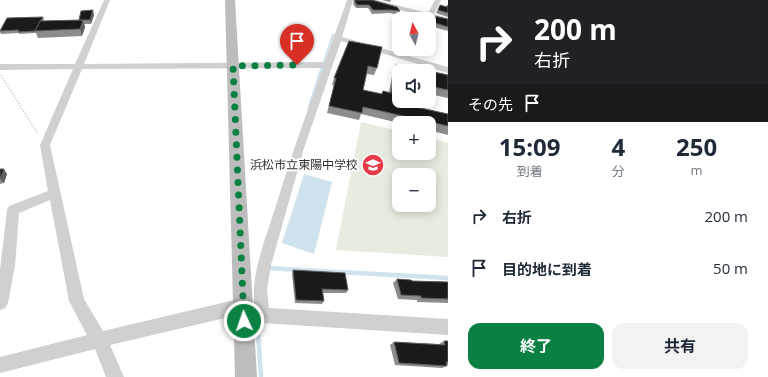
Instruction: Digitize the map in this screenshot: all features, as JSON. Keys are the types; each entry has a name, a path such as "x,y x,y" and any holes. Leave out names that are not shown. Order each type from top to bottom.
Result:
{"street":[{"path":"107,0 45,145 77,301 99,340 115,377"},
{"path":"230,0 246,377"},
{"path":"262,315 260,289 264,265 299,148 350,0"},
{"path":"367,0 411,12"},
{"path":"432,12 438,0"},
{"path":"436,18 448,20"},
{"path":"338,38 448,70"},
{"path":"0,67 78,68 328,65"},
{"path":"0,303 13,210 55,193"},
{"path":"0,365 243,306 262,315 448,327"}],"path":[{"path":"0,74 45,145"}],"shaded area":[{"path":"361,122 392,129 392,160 436,160 436,140 448,143 448,257 336,250"}],"water":[{"path":"304,174 332,182 314,254 282,243"}],"building":[{"path":"354,0 372,0 397,7 400,11 373,10 369,5 357,5"},
{"path":"440,5 447,7 448,5 448,13 438,10"},
{"path":"93,10 90,20 79,20 81,11"},
{"path":"436,16 448,19 448,27 436,23"},
{"path":"43,17 35,31 0,31 7,18"},
{"path":"83,20 80,29 35,31 40,21"},
{"path":"349,41 382,47 377,68 368,66 363,90 382,94 383,91 391,93 392,87 392,108 420,108 448,114 448,126 436,123 436,116 403,116 363,107 362,113 329,106 336,78 334,78"},
{"path":"436,72 448,75 448,90 436,87"},
{"path":"0,169 4,169 0,179"},
{"path":"293,270 345,273 348,290 322,289 324,301 296,300"},
{"path":"397,279 448,282 448,299 421,298 421,296 401,295"},
{"path":"444,341 448,341 447,366 399,363 394,342 445,345"}],"waterway":[{"path":"323,66 333,35 337,36"},
{"path":"309,108 323,65"},
{"path":"266,268 448,278"},
{"path":"257,316 261,377"}],"place":[{"name":"浜松市立東陽中学校","path":"373,165"}],"route":[{"path":"244,321 233,66 297,65"}]}
